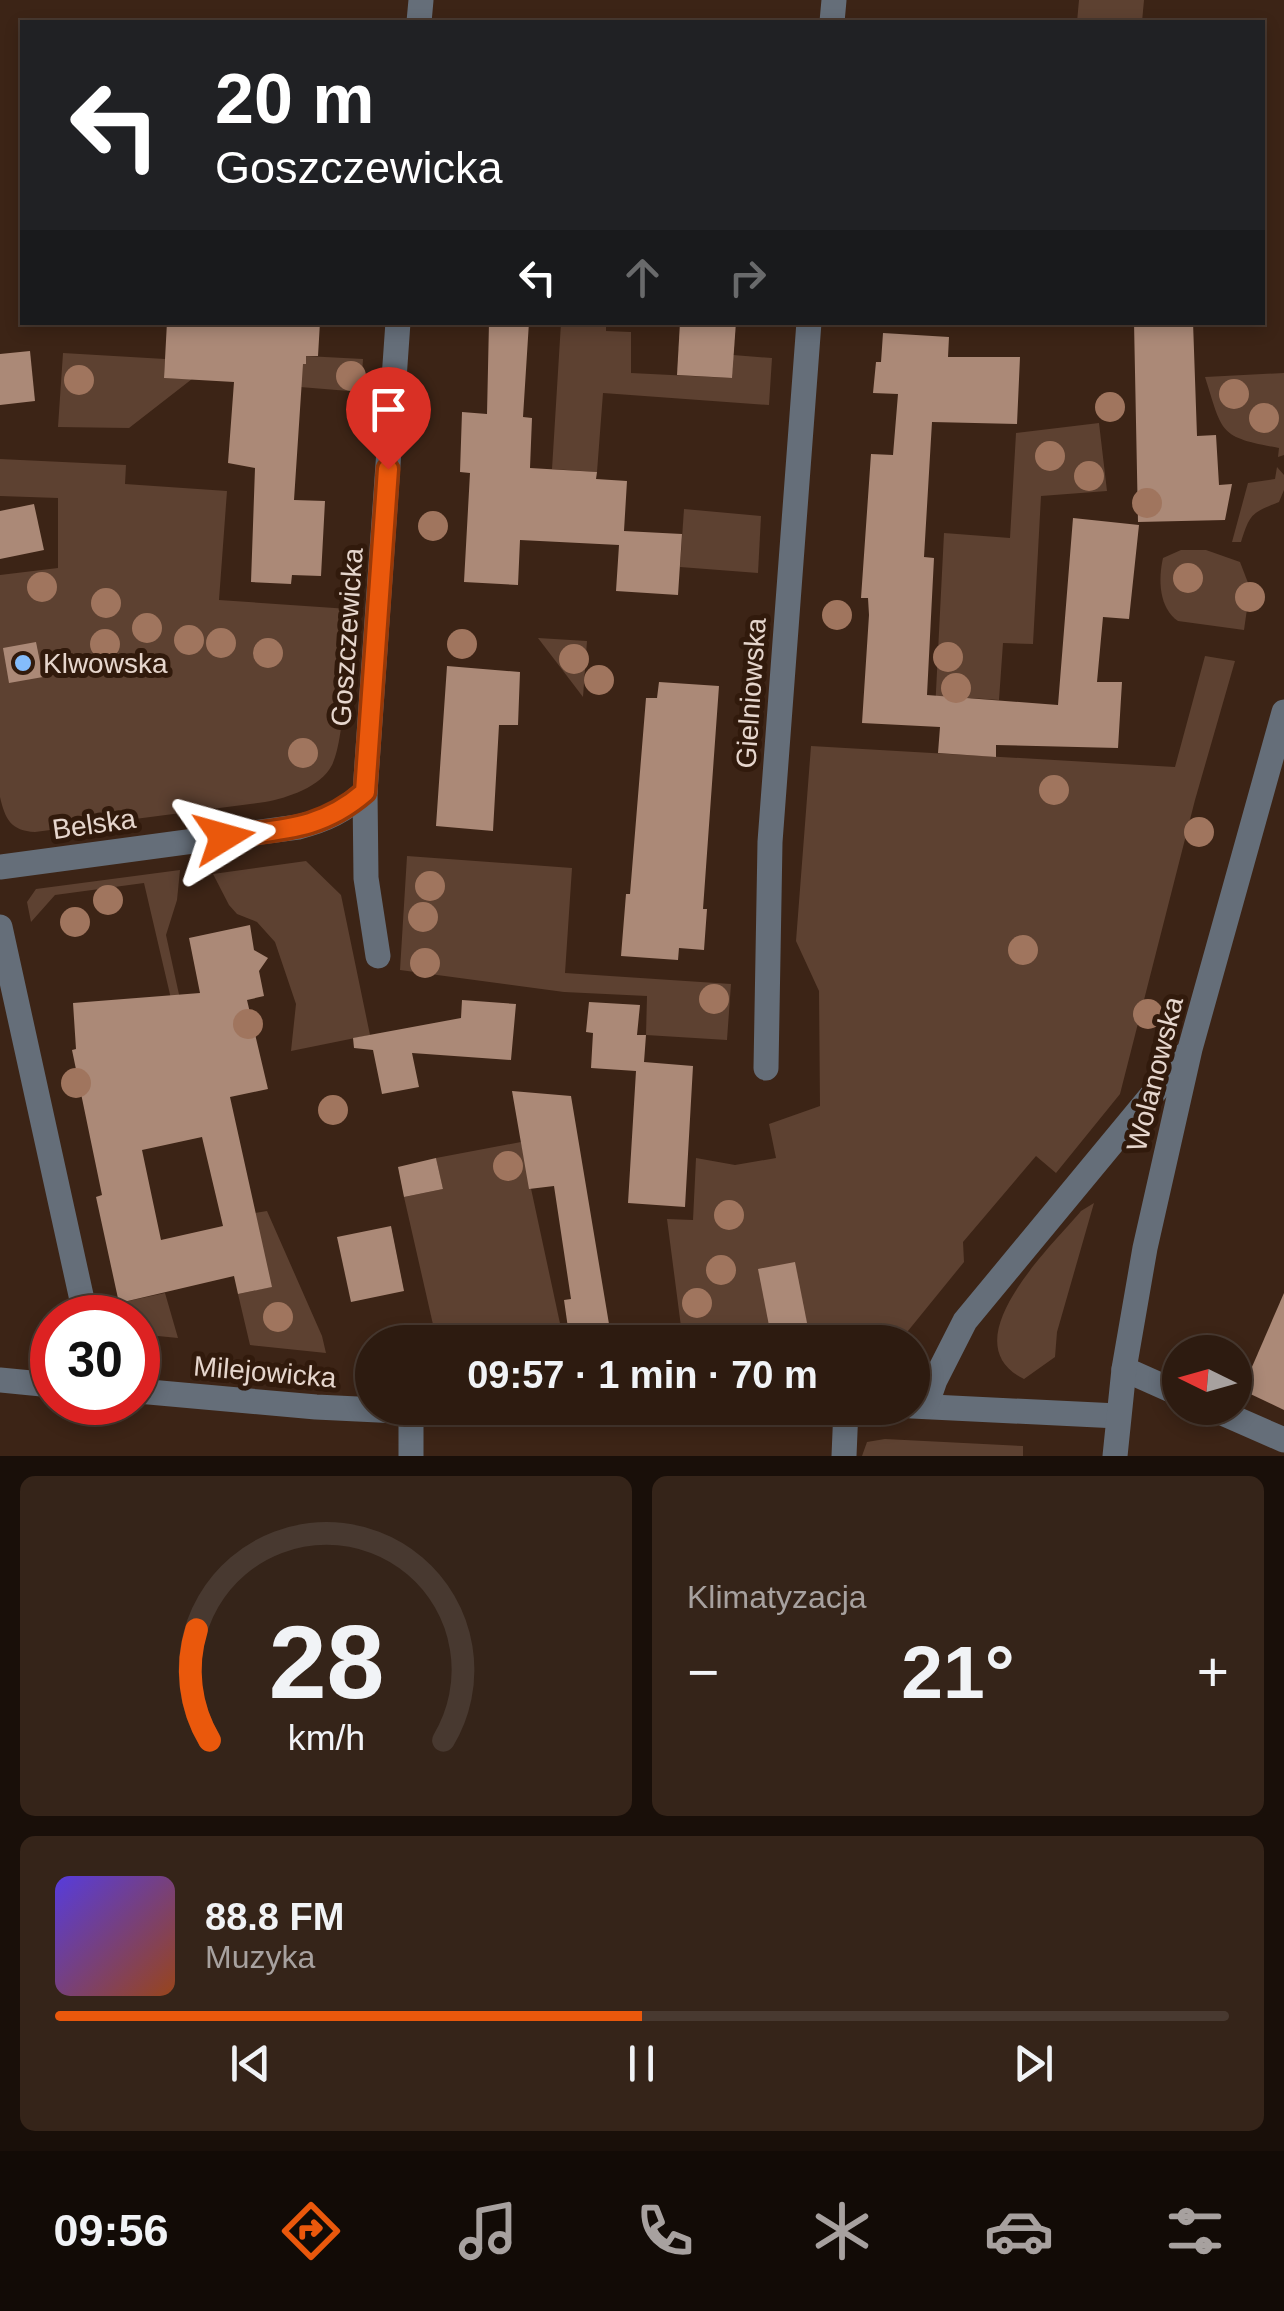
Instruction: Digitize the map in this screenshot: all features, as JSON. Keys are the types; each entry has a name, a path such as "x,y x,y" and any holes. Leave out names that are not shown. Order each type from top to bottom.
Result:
{"street":[{"name":"Goszczewicka","path":"378,956 366,878 365,792 398,325"},
{"name":"Gielniowska","path":"766,1068 770,842 809,325"},
{"name":"Wolanowska","path":"1116,1456 1124,1368 1190,1049 1284,712"},
{"name":"Belska","path":"0,867 298,827 326,820 365,792"},
{"path":"0,927 81,1295"},
{"path":"930,1388 965,1321 1190,1049"},
{"path":"1124,1368 1162,1386"},
{"path":"0,1380 30,1382"},
{"name":"Milejowicka","path":"160,1394 355,1408"},
{"path":"930,1407 1118,1416"},
{"path":"411,1425 411,1456"},
{"path":"844,1456 845,1425"},
{"path":"1250,1425 1284,1440"}],"shaded area":[{"path":"1079,0 1144,0 1142,20 1077,20"},
{"path":"561,325 606,325 606,331 631,332 631,373 731,378 733,355 772,358 769,405 603,393 597,472 552,469"},
{"path":"63,353 165,359 164,378 192,379 129,428 58,427"},
{"path":"306,356 363,359 361,392 237,382 306,363"},
{"path":"1284,373 1284,455 1278,457 1279,448 1244,440 1226,429 1205,377"},
{"path":"1099,423 1107,491 1041,496 1033,644 1003,643 999,700 971,698 935,711 944,533 1010,538 1016,433"},
{"path":"0,459 126,465 125,484 227,491 219,600 349,609 340,734 327,773 303,790 265,802 35,832 10,822 0,797 0,575 58,568 58,498 0,496"},
{"path":"1277,467 1284,475 1279,502 1253,516 1241,542 1232,542 1248,483 1275,479"},
{"path":"684,509 761,516 758,573 680,567"},
{"path":"1181,550 1206,550 1240,562 1250,588 1244,630 1178,621 1167,609 1161,566 1163,558"},
{"path":"538,638 587,641 583,697"},
{"path":"1205,656 1235,661 1120,1094 1056,1173 1036,1156 963,1242 964,1262 913,1325 681,1325 667,1219 693,1220 696,1158 735,1165 776,1158 769,1124 820,1106 819,991 796,941 811,746 1175,767"},
{"path":"407,856 572,868 565,973 731,984 727,1040 646,1035 647,996 564,992 400,970"},
{"path":"306,861 341,895 370,1035 291,1051 296,1004 275,942 257,922 237,914 213,874"},
{"path":"180,870 177,900 166,935 187,1031 179,1033 144,883 55,895 31,922 27,902 36,889"},
{"path":"521,1142 560,1325 433,1325 404,1197 443,1189 436,1158"},
{"path":"1094,1203 1057,1332 1055,1357 1024,1379 1004,1363 997,1342 1001,1319 1030,1270 1081,1211"},
{"path":"267,1211 326,1353 250,1345 238,1294 271,1287 255,1213"},
{"path":"165,1293 178,1338 160,1336 160,1295 156,1295"},
{"path":"228,1359 333,1368 331,1388 231,1382 226,1372"},
{"path":"885,1439 1023,1446 1023,1456 862,1456 867,1442"}],"building":[{"path":"167,325 320,325 318,356 306,356 303,364 294,500 325,501 321,576 292,575 291,584 251,582 255,468 228,463 234,382 164,378"},
{"path":"489,325 529,325 523,417 532,418 530,468 597,472 596,479 627,481 624,531 682,534 678,595 616,591 619,545 520,540 518,585 464,582 470,473 460,472 462,412 487,414"},
{"path":"680,325 736,325 732,378 677,375"},
{"path":"1134,325 1193,325 1197,436 1216,435 1219,485 1232,484 1225,520 1138,522"},
{"path":"883,333 949,337 948,357 1020,357 1017,424 932,422 924,557 934,558 927,695 1058,705 1073,518 1139,525 1129,619 1103,617 1097,682 1122,682 1118,748 996,745 996,757 938,753 940,727 862,723 869,615 868,598 861,598 871,454 893,455 898,394 873,393"},
{"path":"30,351 35,401 0,405 0,354"},
{"path":"34,504 44,550 0,559 0,511"},
{"name":"Klwowska","path":"36,642 43,677 9,683 3,648"},
{"path":"447,666 520,672 518,725 499,725 493,831 436,826"},
{"path":"659,682 719,686 703,909 707,909 704,950 679,948 678,960 621,956 646,698 657,698"},
{"path":"250,925 254,950 268,958 259,971 264,996 247,1000 268,1089 230,1097 272,1287 238,1294 234,1276 153,1295 117,1295 96,1197 102,1195 72,1050 76,1049 73,1003 200,993 189,938","holes":["202,1137 223,1226 161,1240 142,1150"]},
{"path":"462,1000 516,1004 511,1060 412,1053 419,1087 382,1094 373,1050 354,1048 353,1038 461,1018"},
{"path":"589,1002 640,1005 637,1035 646,1035 644,1062 693,1066 685,1207 628,1203 636,1071 591,1068 593,1033 586,1032"},
{"path":"512,1091 571,1096 609,1325 568,1325 564,1300 571,1299 554,1186 529,1189"},
{"path":"436,1158 443,1189 404,1197 398,1167"},
{"path":"391,1226 404,1291 351,1302 337,1237"},
{"path":"795,1262 807,1325 769,1325 758,1269"},
{"path":"1284,1293 1284,1410 1252,1395 1252,1367"}],"place":[{"name":"Klwowska","path":"23,663"}],"route":[{"path":"224,837 326,820 365,792 388,469"}]}
